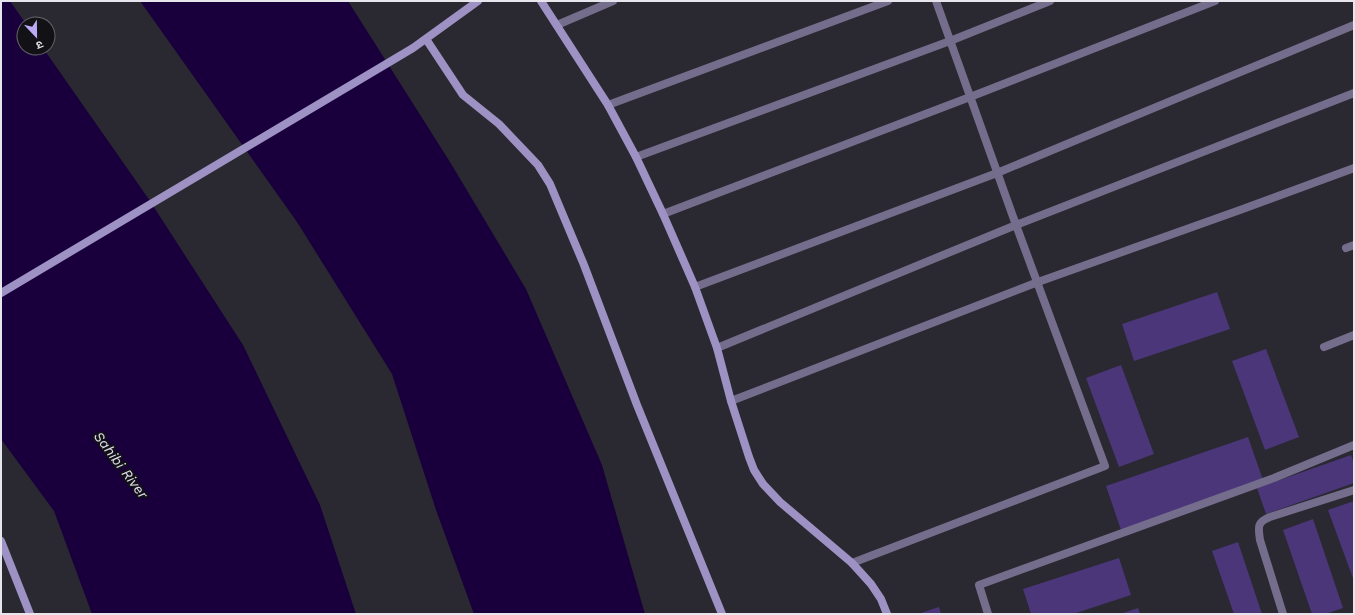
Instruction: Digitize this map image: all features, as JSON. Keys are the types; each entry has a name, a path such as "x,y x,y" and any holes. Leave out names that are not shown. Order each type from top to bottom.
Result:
{"street":[{"path":"1,293 413,48 478,1"},
{"path":"541,1 608,105 664,214 695,287 716,348 731,401 754,470 763,484 780,502 852,562 871,584 881,599 887,614"},
{"path":"557,26 613,1"},
{"path":"608,105 888,1"},
{"path":"852,562 1105,466 997,173 936,1"},
{"path":"636,157 950,41 1050,1"},
{"path":"664,214 970,97 1214,1"},
{"path":"695,287 997,173 1354,25"},
{"path":"426,39 463,95 499,124 538,165 550,184 584,265 637,405 722,614"},
{"path":"716,348 1016,225 1354,93"},
{"path":"731,401 1038,282 1354,168"},
{"path":"1324,347 1354,335"},
{"path":"988,614 979,584 1274,478 1354,445"},
{"path":"1283,614 1262,546 1258,527 1263,520 1270,517 1354,490"},
{"path":"1,541 30,614"}],"water":[{"name":"Sahibi River","path":"1,1 10,1 20,16 16,16 16,56 49,56 148,198 243,345 320,505 356,614 92,614 54,511 1,439"},
{"path":"140,1 348,1 450,162 526,289 602,465 645,614 474,614 436,510 392,374 297,222"}],"building":[{"path":"1217,292 1230,329 1134,361 1122,324"},
{"path":"1266,349 1299,437 1265,450 1232,361"},
{"path":"1121,365 1154,454 1119,467 1086,378"},
{"path":"1248,437 1263,480 1121,530 1106,486"},
{"path":"1351,455 1354,464 1354,483 1266,514 1257,488"},
{"path":"1354,501 1354,581 1328,510"},
{"path":"1313,519 1343,608 1325,614 1312,614 1283,530"},
{"path":"1238,542 1262,614 1234,614 1212,551"},
{"path":"1119,558 1131,595 1073,614 1031,614 1023,589"},
{"path":"939,607 941,614 918,614"},
{"path":"1138,608 1140,614 1120,614"}]}
